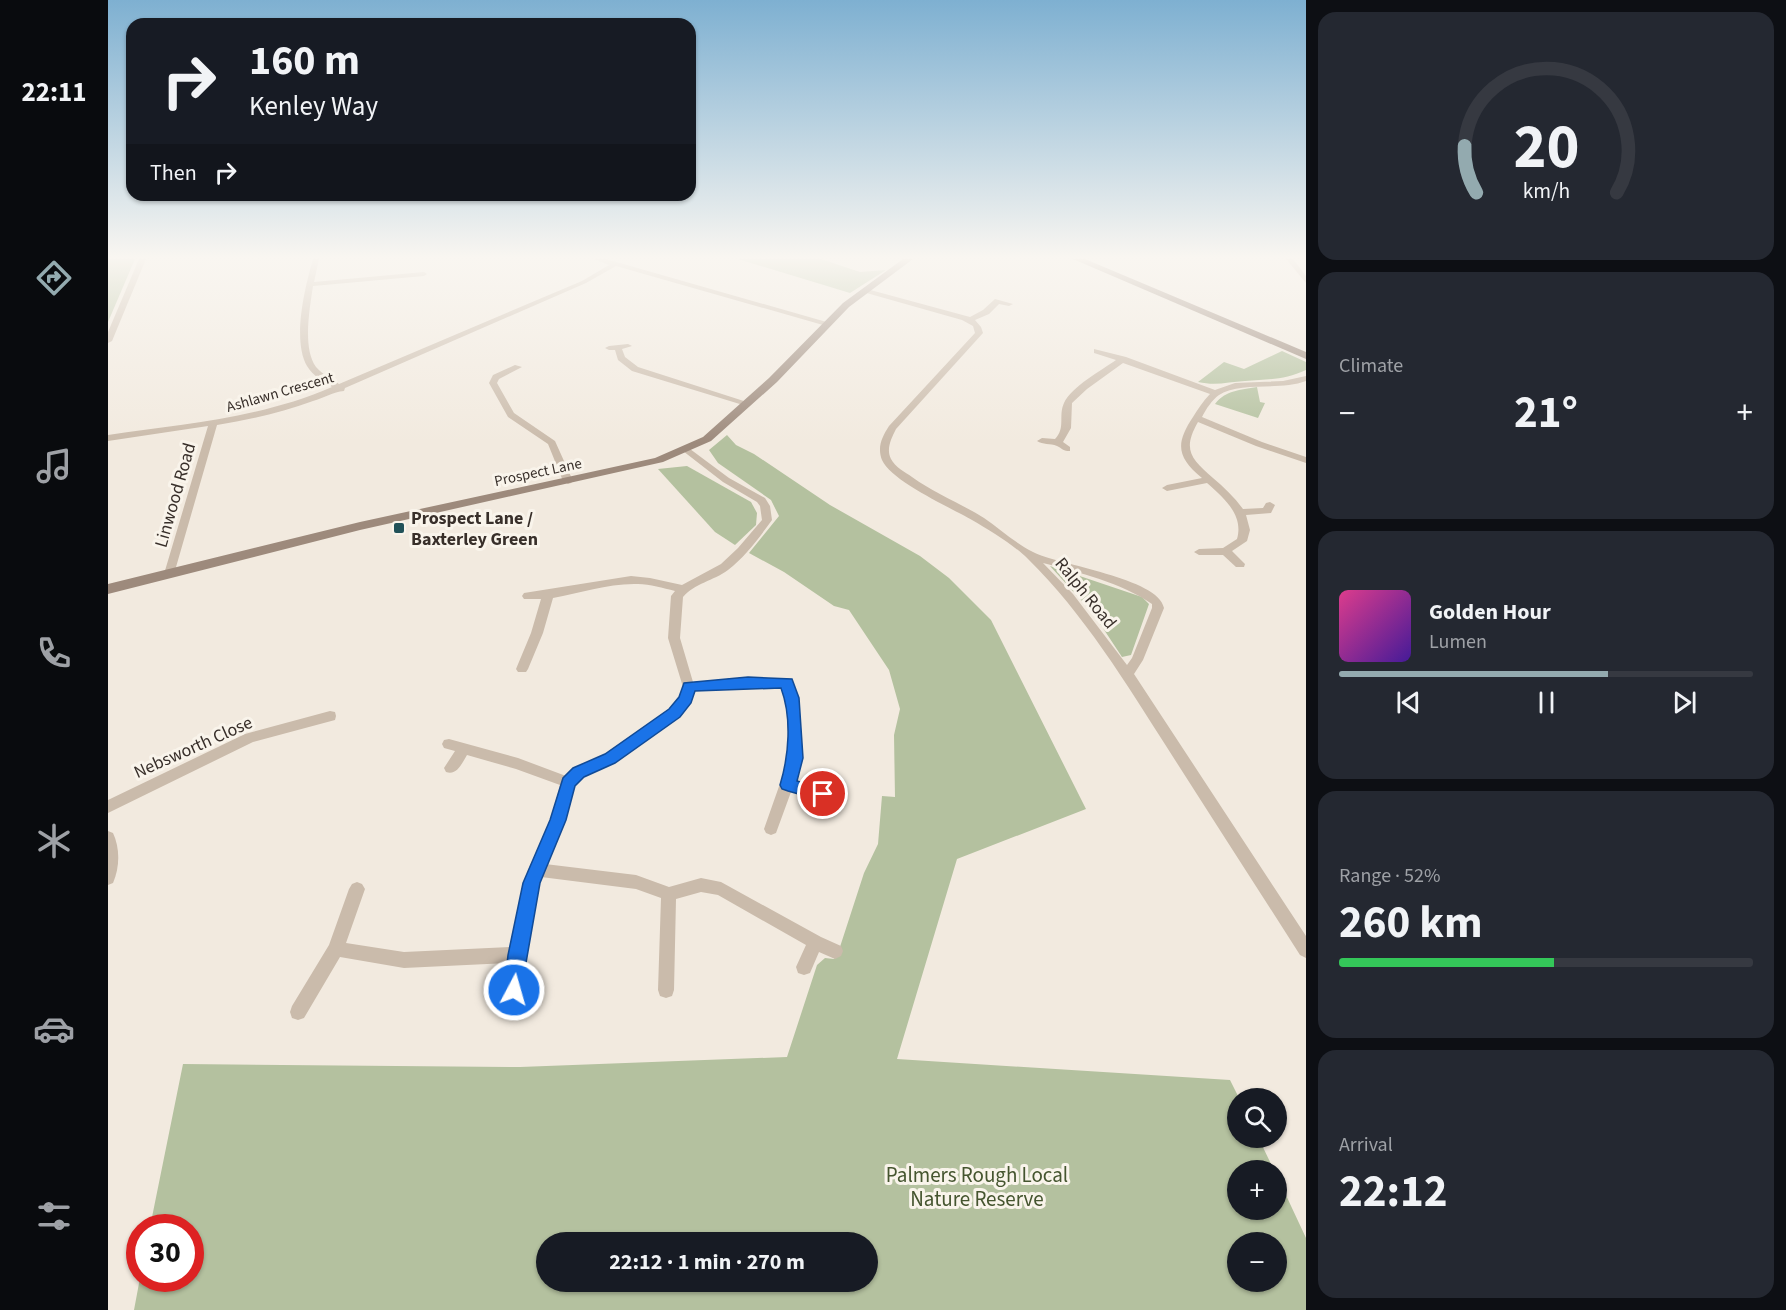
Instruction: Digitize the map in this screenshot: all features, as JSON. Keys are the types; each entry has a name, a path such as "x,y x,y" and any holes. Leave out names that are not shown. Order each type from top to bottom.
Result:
{"street":[{"path":"108,341 117,320"},
{"path":"307,320 304,351 310,366 341,389"},
{"name":"Ashlawn Crescent","path":"108,438 213,424 280,409 341,389 497,320"},
{"path":"816,320 826,323"},
{"name":"Prospect Lane","path":"108,589 360,526 659,460 707,439 773,380 829,320"},
{"name":"Ralph Road","path":"970,320 977,326 979,333 892,428 884,445 891,466 902,477 978,519 1030,555 1070,597 1127,675 1306,950"},
{"path":"1221,320 1306,356"},
{"path":"628,346 613,348 635,369 746,403"},
{"path":"1097,351 1216,393 1243,386 1285,386 1306,378"},
{"path":"1058,442 1065,436 1068,423 1068,402 1077,391 1097,380 1123,359"},
{"path":"518,367 496,377 493,383 511,415 552,443 568,480"},
{"path":"1199,552 1225,551 1242,541 1245,535 1242,512 1192,465 1183,448 1184,439 1216,393"},
{"path":"1197,418 1259,444 1304,457"},
{"name":"Linwood Road","path":"169,574 213,424"},
{"path":"1042,441 1058,442 1067,449"},
{"path":"514,990 517,955 535,870 558,820 568,782 579,773 610,759 674,713 686,699 689,687 674,638 677,596 691,582 724,568 767,520 765,507 761,500 726,480 686,449"},
{"path":"1167,488 1208,480"},
{"path":"1242,512 1267,511 1270,505"},
{"path":"1225,551 1240,564"},
{"path":"1030,555 1128,586 1148,594 1157,602 1158,608 1137,660 1127,675"},
{"path":"528,596 548,596 631,580 646,580 682,589"},
{"path":"522,669 537,633 548,596"},
{"path":"689,687 748,682 787,682 792,698 796,758 771,829"},
{"name":"Nebsworth Close","path":"108,807 157,781 241,742 330,716"},
{"path":"449,744 463,750 518,764 568,782"},
{"path":"452,768 463,750"},
{"path":"788,785 840,799"},
{"path":"108,837 112,851 108,878"},
{"path":"535,870 636,882 669,894 701,885 721,889 835,951"},
{"path":"298,1012 336,949 357,889"},
{"path":"666,990 669,894"},
{"path":"804,967 815,942"},
{"path":"336,949 404,960 517,955"}],"green space":[{"path":"1282,351 1306,362 1306,370 1291,376 1276,378 1216,384 1198,382 1224,362 1244,369"},
{"path":"1257,387 1260,402 1265,403 1258,418 1215,404 1229,393"},
{"name":"Palmers Rough Local Nature Reserve","path":"727,435 736,445 754,454 830,505 920,556 949,578 991,620 1086,809 957,859 897,1059 1230,1080 1234,1088 1227,1088 1227,1148 1263,1148 1269,1160 1227,1160 1227,1220 1287,1220 1287,1197 1306,1238 1306,1310 134,1310 137,1292 204,1292 204,1214 153,1214 183,1064 520,1067 787,1057 817,965 825,958 834,959 838,953 864,873 878,844 882,796 895,797 894,735 900,709 889,670 849,610 834,606 784,572 749,553 779,516 771,500 718,463 709,450"},
{"path":"687,466 751,502 757,513 756,525 735,545 715,532 658,469"},
{"path":"1050,566 1142,597 1149,604 1131,655 1122,657 1093,613"}],"place":[{"name":"Prospect Lane / Baxterley Green","path":"399,528"}],"route":[{"path":"514,990 517,955 535,870 558,820 568,782 579,773 610,759 674,713 686,699 689,687 748,682 787,682 792,698 796,758 788,785 823,794"}]}
